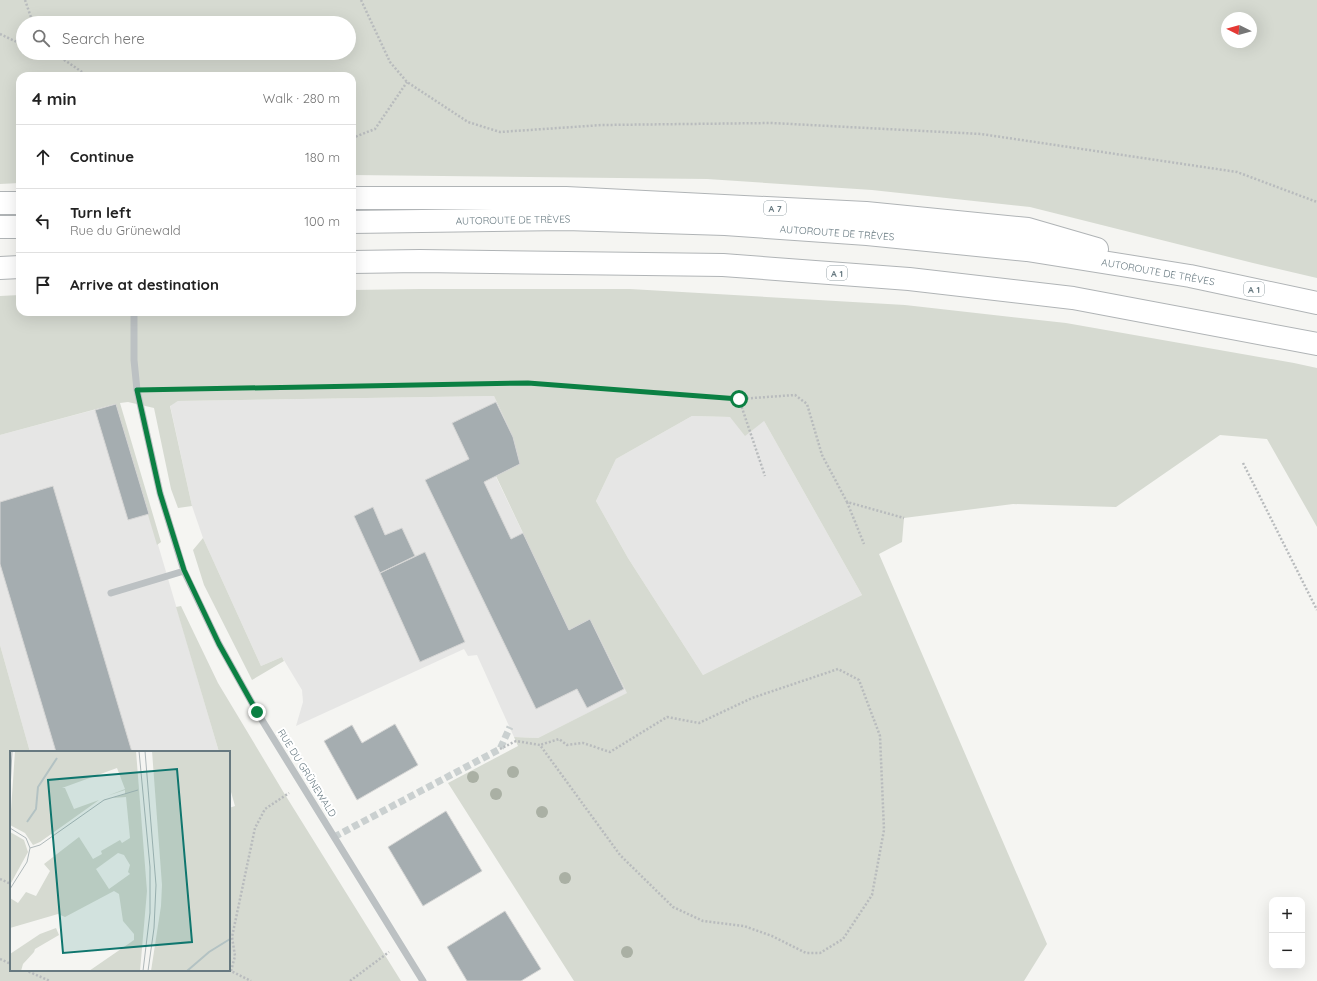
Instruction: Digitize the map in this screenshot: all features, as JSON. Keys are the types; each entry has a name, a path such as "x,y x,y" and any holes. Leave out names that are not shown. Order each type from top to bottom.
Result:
{"highway":[{"name":"A 7","path":"356,198 566,198 866,213 1028,229 1190,276"},
{"path":"0,203 16,203"},
{"name":"AUTOROUTE DE TRÈVES","path":"356,222 566,219 733,225 867,234 1027,250 1190,276 1317,303"},
{"path":"0,227 16,227"},
{"name":"A 1","path":"356,262 420,261 723,265 909,279 1073,298 1317,344"},
{"path":"0,268 16,267"}],"street":[{"name":"RUE DU GRÜNEWALD","path":"134,316 134,360 137,390 160,493 184,570 219,644 257,712 423,981"},
{"path":"111,593 184,570"}],"path":[{"path":"25,0 31,16"},
{"path":"361,0 390,62 408,82 468,122 500,132 602,125 772,124 981,134 1237,172 1317,202"},
{"path":"0,34 16,41"},
{"path":"64,60 82,72"},
{"path":"356,136 375,129 408,82"},
{"path":"137,390 528,383 739,399 795,395 807,404 822,455 847,502 864,544"},
{"path":"739,399 765,476"},
{"path":"1243,463 1317,610"},
{"path":"847,502 904,518"},
{"path":"500,749 516,741 540,745 559,739 567,746 583,743 610,752 667,717 699,723 752,698 838,669 859,680 880,736 884,830 872,895 843,939 820,953 806,953 772,936 744,926 703,921 673,907 620,855 540,745"},
{"path":"251,981 230,970 235,956 232,937 255,828 264,809 302,785"},
{"path":"0,879 10,884"},
{"path":"350,981 401,944"},
{"path":"0,960 10,964"},
{"path":"26,971 50,981"}],"shaded area":[{"path":"0,0 1317,0 1317,278 1030,207 872,190 707,179 356,175 356,72 16,72 16,183 0,184"},
{"path":"630,289 905,305 1066,323 1317,368 1317,527 1267,439 1220,435 1116,507 1013,504 904,518 902,542 879,554 1047,944 1024,981 574,981 448,783 518,746 514,737 538,738 627,693 590,619 569,630 496,476 520,464 513,437 494,396 178,401 170,406 192,506 178,508 171,489 154,408 128,402 120,403 161,542 157,545 115,404 0,435 0,296 16,295 16,316 356,316 356,290","holes":["692,416 730,417 745,436 764,421 862,595 703,675 628,558 596,501 616,459"]},
{"path":"494,396 513,437 520,464 496,477 569,629 590,619 628,693 538,738 514,737 477,655 468,656 464,649 296,726 303,702 302,690 282,657 261,666 203,538 192,506 170,405 178,401"},
{"path":"116,404 219,751 30,751 0,645 0,435"},
{"path":"692,416 730,417 764,421 862,595 703,675 628,558 596,501 616,459"},
{"path":"203,538 261,666 282,657 284,661 252,680 204,585 193,550"},
{"path":"181,606 218,683 284,793 401,981 0,981 0,645 30,751 10,751 10,971 230,971 230,808 235,806 230,788 230,751 219,751 176,607"}],"building":[{"path":"496,402 513,437 520,464 484,482 511,539 523,533 569,630 590,619 624,689 587,708 577,689 536,709 425,480 469,459 452,423"},
{"path":"116,404 149,514 128,520 95,410"},
{"path":"53,486 132,751 56,751 0,564 0,502"},
{"path":"373,507 385,535 402,528 415,556 380,573 354,516"},
{"path":"425,552 465,642 420,662 380,573"},
{"path":"395,724 418,765 357,800 324,741 352,725 362,743"},
{"path":"446,811 482,871 423,906 388,847"},
{"path":"505,911 541,969 521,981 467,981 447,947"}],"tunnel":[{"path":"334,837 500,749 510,727"}],"route":[{"path":"257,712 219,644 184,570 160,493 137,390 528,383 739,399"}]}
